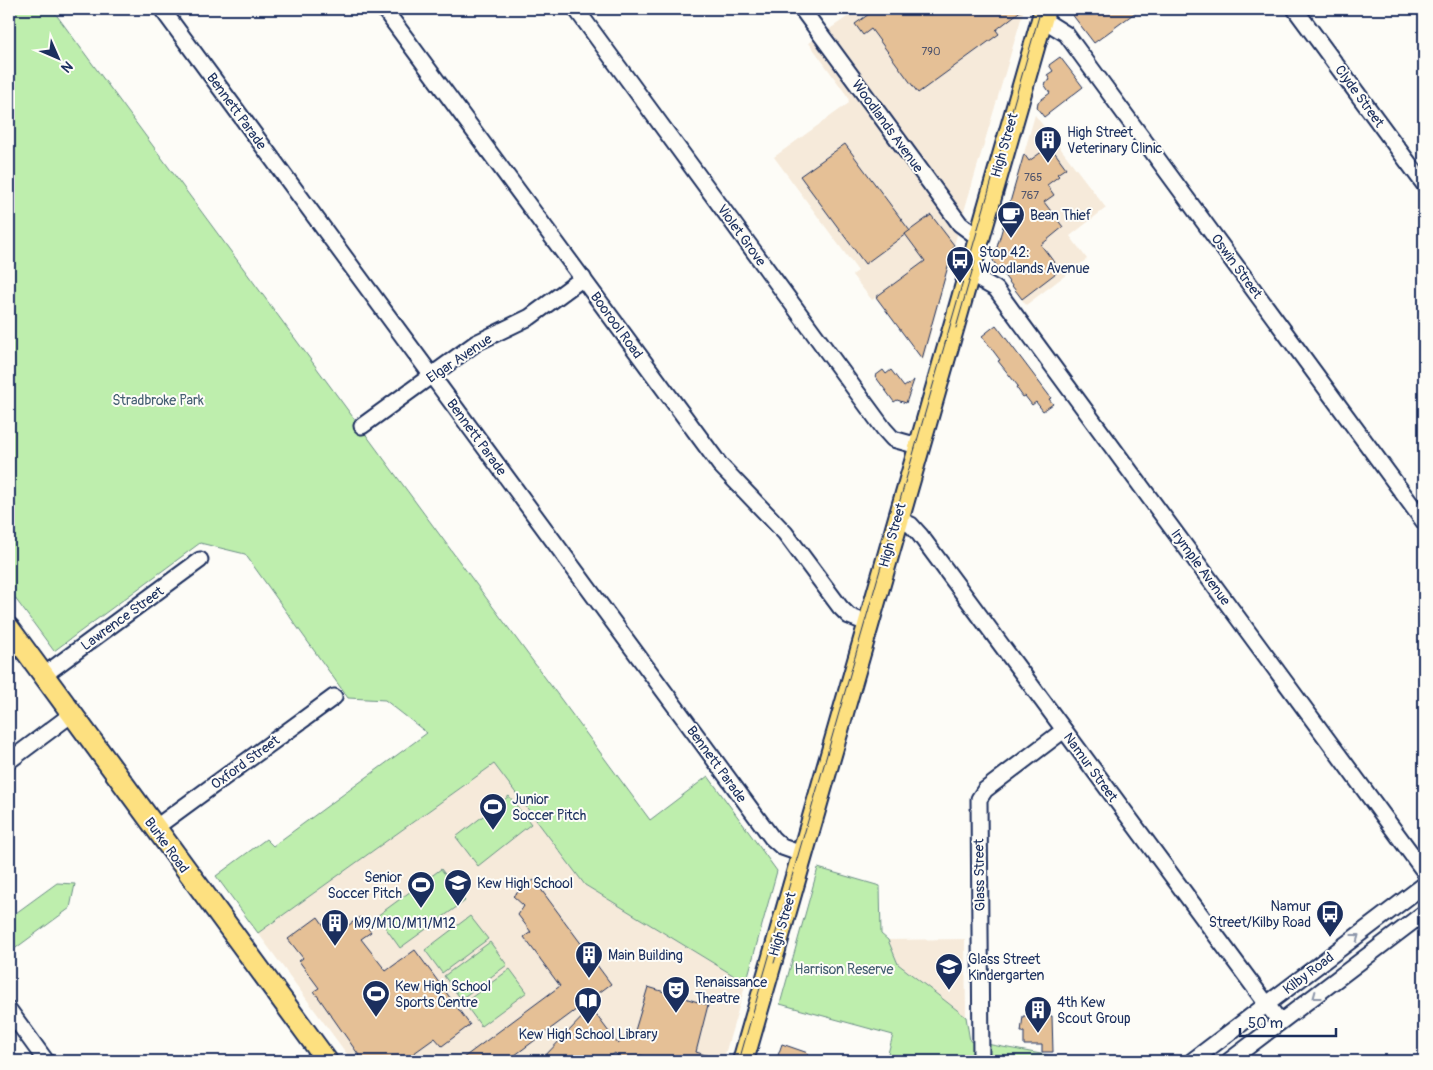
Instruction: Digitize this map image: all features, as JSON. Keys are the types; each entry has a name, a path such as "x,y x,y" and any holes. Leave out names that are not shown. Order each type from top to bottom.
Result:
{"main road":[{"name":"High Street","path":"743,1061 897,518 1043,14"},
{"name":"Burke Road","path":"9,628 327,1061"}],"street":[{"name":"Bennett Parade","path":"162,9 772,838 782,847 802,854"},
{"name":"Boorool Road","path":"384,9 720,465 785,533 840,607 851,617 868,623"},
{"name":"Violet Grove","path":"576,9 884,428 893,439 918,446"},
{"name":"Woodlands Avenue","path":"802,9 960,224 979,238"},
{"name":"Clyde Street","path":"1295,9 1424,184"},
{"name":"Oswin Street","path":"1043,14 1066,34 1424,522"},
{"name":"Irymple Avenue","path":"968,273 996,289 1424,871"},
{"name":"Elgar Avenue","path":"362,426 476,343 530,316 583,278"},
{"name":"Namur Street","path":"897,518 911,525 920,534 1280,1022"},
{"name":"Lawrence Street","path":"44,675 200,560"},
{"name":"Oxford Street","path":"155,828 334,697"},
{"path":"9,761 72,714"},
{"name":"Glass Street","path":"981,1061 979,799 985,790 1064,730"},
{"name":"Kilby Road","path":"1192,1061 1424,885"},
{"name":"Kilby Road","path":"1229,1061 1424,913"},
{"path":"9,1010 46,1061"}],"shaded area":[{"path":"859,9 1024,9 954,245 923,361 877,297 872,300 852,275 858,271 774,157 849,103 848,97 809,43"},
{"path":"1035,115 1106,208 1070,236 1087,259 1026,305 993,261"},
{"name":"Kew High School","path":"494,764 585,885 746,983 723,1061 352,1061 258,933"},
{"name":"Glass Street Kindergarten","path":"965,939 966,1017 898,964 888,940"}],"green space":[{"name":"Stradbroke Park","path":"9,9 52,9 650,820 708,776 777,871 746,983 585,885 494,764 258,933 216,876 266,839 273,846 427,733 385,700 348,698 245,554 200,543 54,651 9,590"},
{"name":"Junior Soccer Pitch","path":"509,796 531,824 478,866 456,837"},
{"name":"Harrison Reserve","path":"818,868 880,886 881,934 888,940 898,964 966,1017 970,1041 1079,1061 886,1061 893,1035 780,1004"},
{"name":"Senior Soccer Pitch","path":"441,869 465,901 400,948 377,916"},
{"path":"57,883 75,884 70,908 9,953 9,918"},
{"path":"470,916 488,939 442,973 425,950"},
{"path":"490,942 507,965 461,999 444,976"},
{"path":"510,969 527,992 481,1026 464,1003"}],"building":[{"path":"876,9 1023,9 996,30 999,34 918,93 871,29 863,35 855,24"},
{"path":"1068,9 1140,9 1094,43"},
{"path":"1060,57 1083,87 1044,117 1037,108 1038,102 1050,93 1044,84 1050,80 1047,75 1053,71 1049,65"},
{"path":"845,144 910,231 865,264 800,176"},
{"path":"1050,146 1066,168 1057,174 1059,176 1047,185 1054,195 1044,202 1063,227 1041,245 1060,270 1022,299 993,261 1024,154 1029,161"},
{"path":"931,215 954,245 922,359 876,297 925,261 905,234"},
{"path":"996,325 1051,398 1049,399 1053,404 1043,411 1036,402 1032,405 1025,396 1023,397 1016,387 1018,386 998,361 1000,360 982,336"},
{"path":"883,370 886,374 891,370 904,387 914,380 906,403 897,400 894,402 875,376"},
{"name":"Main Building","path":"534,880 611,984 507,1061 459,1061 560,986 524,937 531,932 518,915 524,906 513,896"},
{"path":"318,917 332,937 360,917 371,932 361,939 386,971 415,950 470,1025 442,1046 435,1038 403,1061 363,1061 314,991 319,988 299,961 303,958 288,939"},
{"path":"648,987 708,1005 696,1052 718,1059 718,1061 659,1061 640,1055 634,1061 623,1061 615,1053 604,1061 540,1061 591,1008 618,1044 628,1035 634,1034"},
{"name":"4th Kew Scout Group","path":"1023,1016 1052,1016 1053,1052 1042,1052 1042,1045 1024,1045 1024,1032 1021,1032"},
{"path":"782,1044 808,1053 805,1061 776,1061"}],"tram line":[{"path":"739,1061 1041,9"},
{"path":"956,328 975,261"},
{"path":"774,963 791,905"}],"place":[{"name":"High Street Veterinary Clinic","path":"1048,164"},
{"name":"Bean Thief","path":"1011,239"},
{"name":"Stop 42: Woodlands Avenue","path":"960,284"},
{"name":"Junior Soccer Pitch","path":"493,831"},
{"name":"Kew High School","path":"458,907"},
{"name":"Senior Soccer Pitch","path":"421,909"},
{"name":"Namur Street/Kilby Road","path":"1330,938"},
{"name":"M9/M10/M11/M12","path":"335,947"},
{"name":"Main Building","path":"589,979"},
{"name":"Glass Street Kindergarten","path":"949,991"},
{"name":"Renaissance Theatre","path":"676,1014"},
{"name":"Kew High School Sports Centre","path":"376,1018"},
{"name":"Kew High School Library","path":"588,1025"},
{"name":"4th Kew Scout Group","path":"1038,1034"}]}
